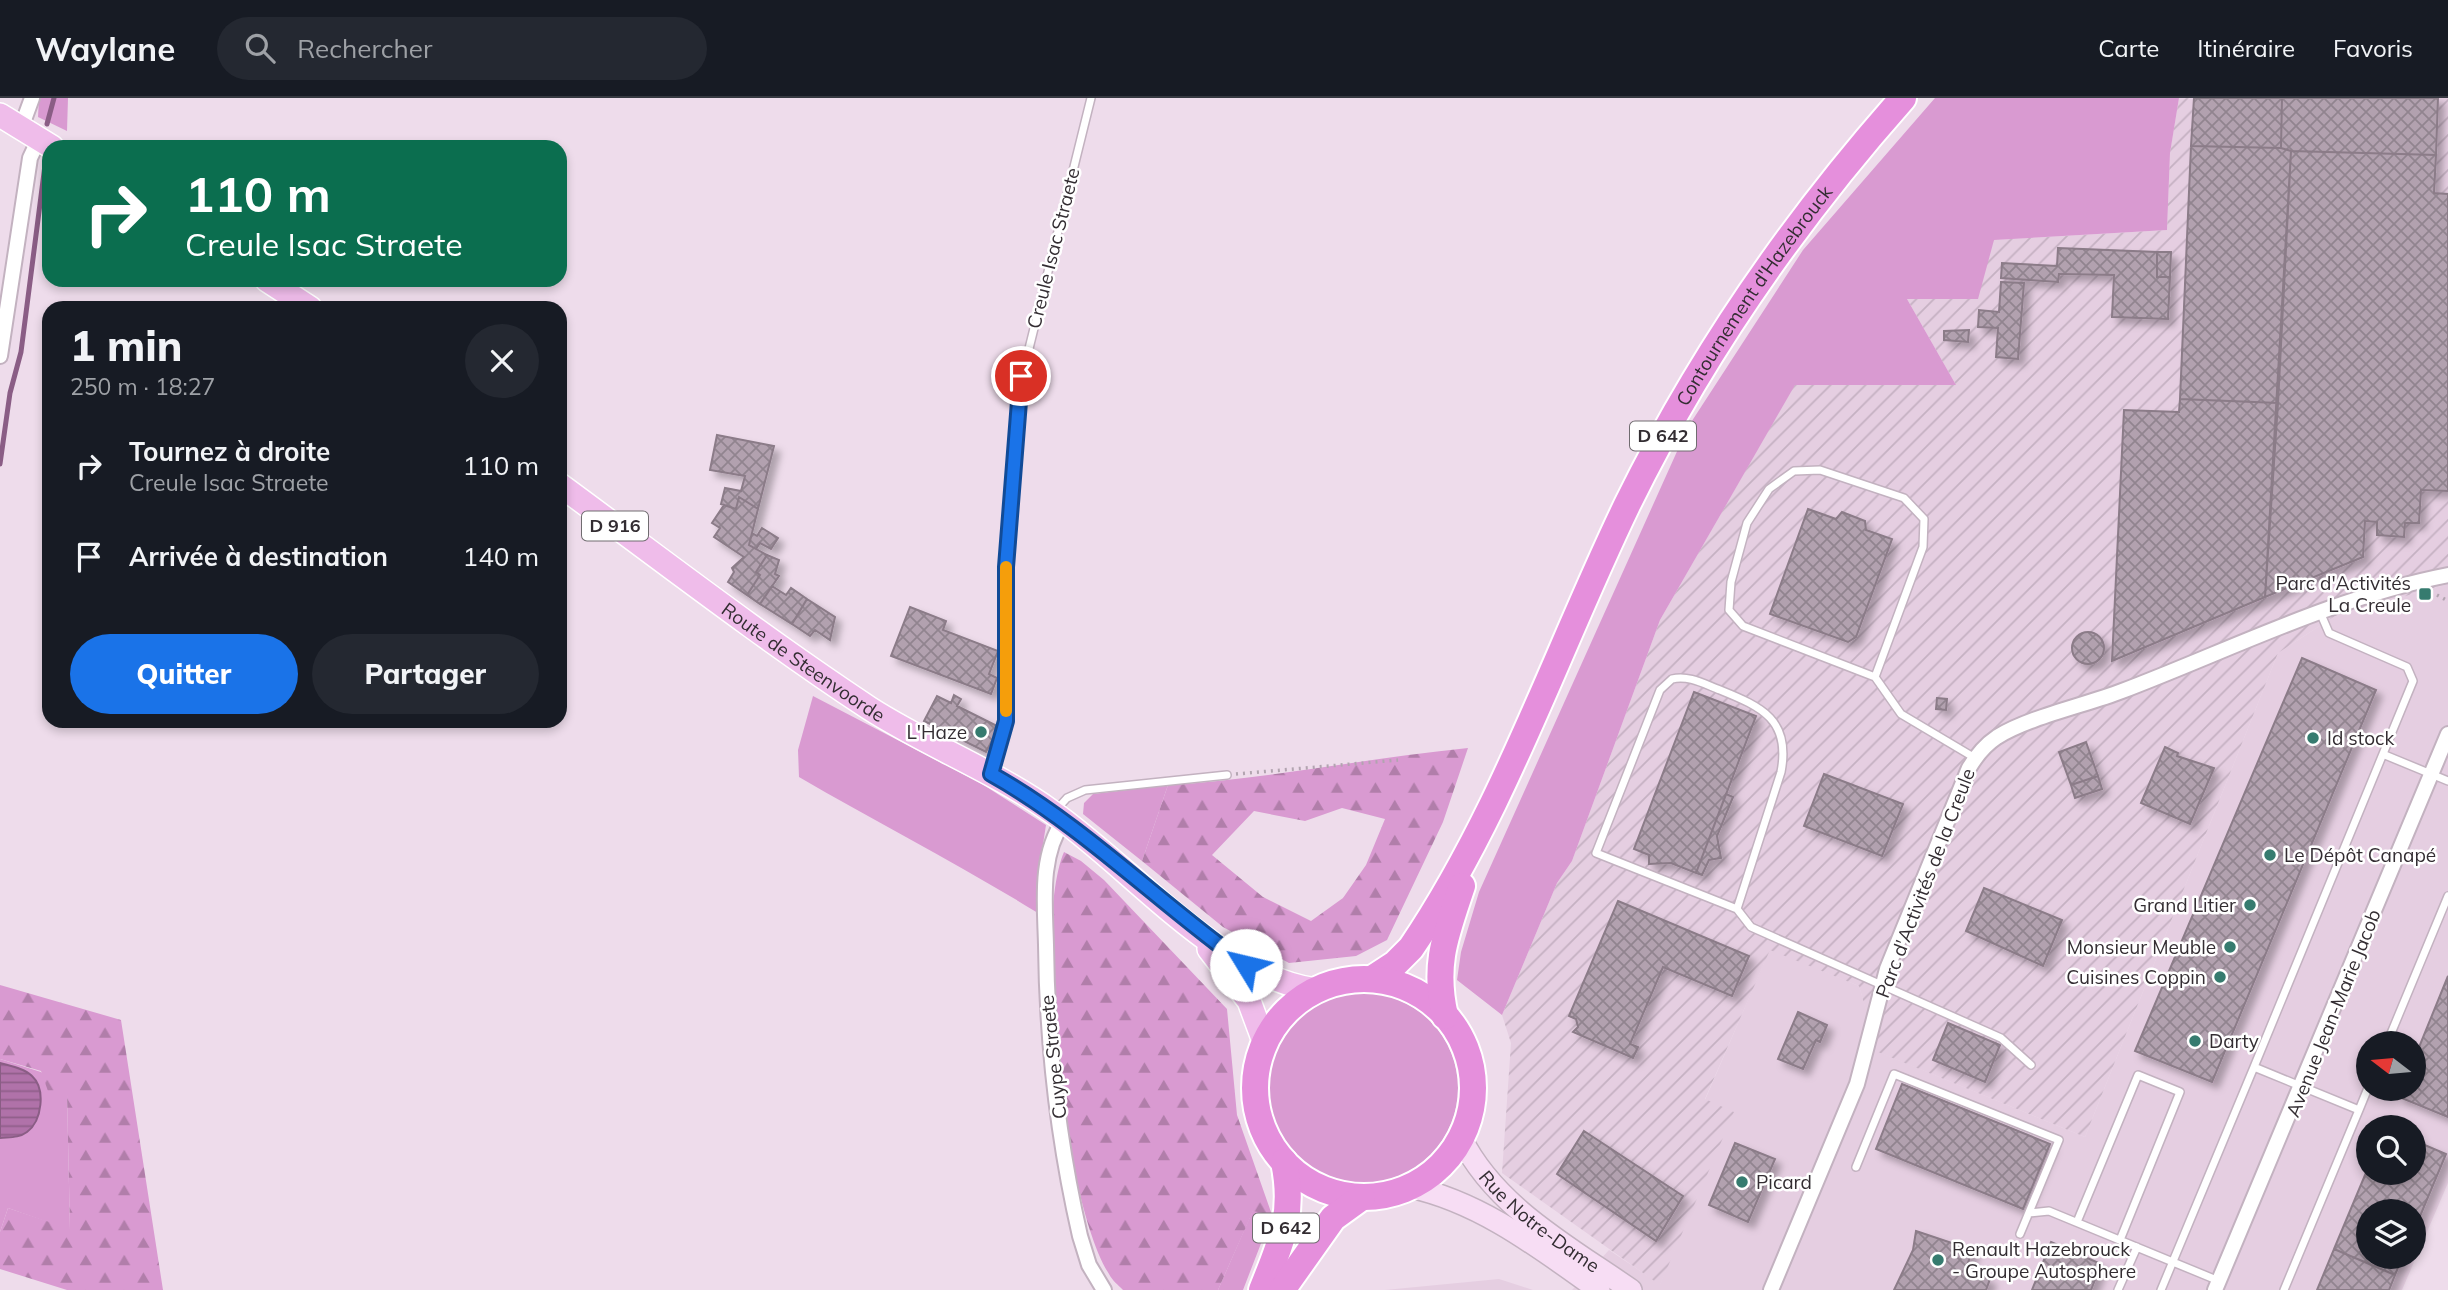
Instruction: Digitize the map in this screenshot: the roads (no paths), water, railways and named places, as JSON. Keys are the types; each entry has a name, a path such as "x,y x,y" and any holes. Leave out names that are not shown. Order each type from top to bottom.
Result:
{"highway":[{"name":"Contournement d'Hazebrouck","path":"1372,979 1395,964 1411,947 1488,812 1626,508 1701,367 1776,255 1902,98"},
{"name":"Contournement d'Hazebrouck","path":"1446,1016 1439,980 1441,948 1488,812"},
{"path":"1372,979 1412,990 1446,1016 1459,1035 1471,1068 1472,1104 1461,1138 1436,1170 1410,1187 1391,1194 1362,1197 1324,1189 1306,1180 1284,1162 1267,1138 1258,1110 1256,1072 1265,1044 1290,1009 1316,990 1338,982 1372,979"},
{"name":"D 642","path":"1262,1290 1286,1229 1289,1211 1284,1162"},
{"name":"D 642","path":"1282,1290 1333,1218 1362,1197"}],"main road":[{"path":"0,114 37,138"},
{"path":"278,287 299,301"},
{"name":"Route de Steenvoorde","path":"567,490 869,708 991,774 1059,816 1189,925 1264,976 1316,990"},
{"name":"Route de Steenvoorde","path":"1189,925 1243,991 1254,1010 1265,1044"},
{"name":"Rue Notre-Dame","path":"1461,1138 1479,1170 1506,1199 1631,1290"},
{"name":"Rue Notre-Dame","path":"1410,1187 1444,1195 1470,1206 1599,1290"}],"street":[{"path":"0,356 30,158 37,138 32,98"},
{"name":"Parc d'Activités de la Creule","path":"1771,1290 1857,1084 1883,983 1975,758 1990,743 2009,732 2113,695 2320,612 2448,575"},
{"name":"Avenue Jean-Marie Jacob","path":"2217,1286 2448,734"},
{"name":"Cuype Straete","path":"1059,816 1045,877 1049,1059 1080,1236 1089,1265 1104,1290"}],"lane":[{"name":"Creule Isac Straete","path":"991,774 1006,721 1005,580 1014,498 1018,393 1091,98"},
{"path":"1875,677 1923,547 1924,519 1904,498 1820,470 1794,471 1769,489 1747,523 1731,582 1729,610 1743,626 1875,677 1901,714 1975,758"},
{"path":"2161,1290 2412,686 2413,676 2401,664 2329,633 2320,612"},
{"path":"1737,909 1781,772 1784,753 1781,736 1770,717 1754,704 1696,680 1672,679 1660,690 1596,853 1737,909 1751,927 1883,983 1926,1007 2001,1038 2031,1065"},
{"path":"2385,755 2448,781"},
{"path":"1059,816 1068,798 1085,790 1227,775"},
{"path":"2392,1031 2448,896"},
{"path":"2254,1067 2359,1110"},
{"path":"1856,1167 1894,1073 2059,1140 2020,1234"},
{"path":"2077,1222 2138,1074 2180,1092 2120,1240"},
{"path":"2284,1290 2363,1101"},
{"path":"2029,1213 2044,1210 2077,1222 2173,1261 2217,1286"},
{"path":"2118,1290 2137,1247"}],"waterway":[{"path":"47,124 54,98"},
{"path":"0,464 10,393 21,352 42,188"}],"place":[{"name":"Parc d'Activités La Creule","path":"2425,594"},
{"name":"L'Haze","path":"981,732"},
{"name":"Id stock","path":"2313,738"},
{"name":"Le Dépôt Canapé","path":"2270,855"},
{"name":"Grand Litier","path":"2250,905"},
{"name":"Monsieur Meuble","path":"2230,947"},
{"name":"Cuisines Coppin","path":"2220,977"},
{"name":"Darty","path":"2195,1041"},
{"name":"Picard","path":"1742,1182"},
{"name":"Renault Hazebrouck - Groupe Autosphere","path":"1938,1260"}]}
